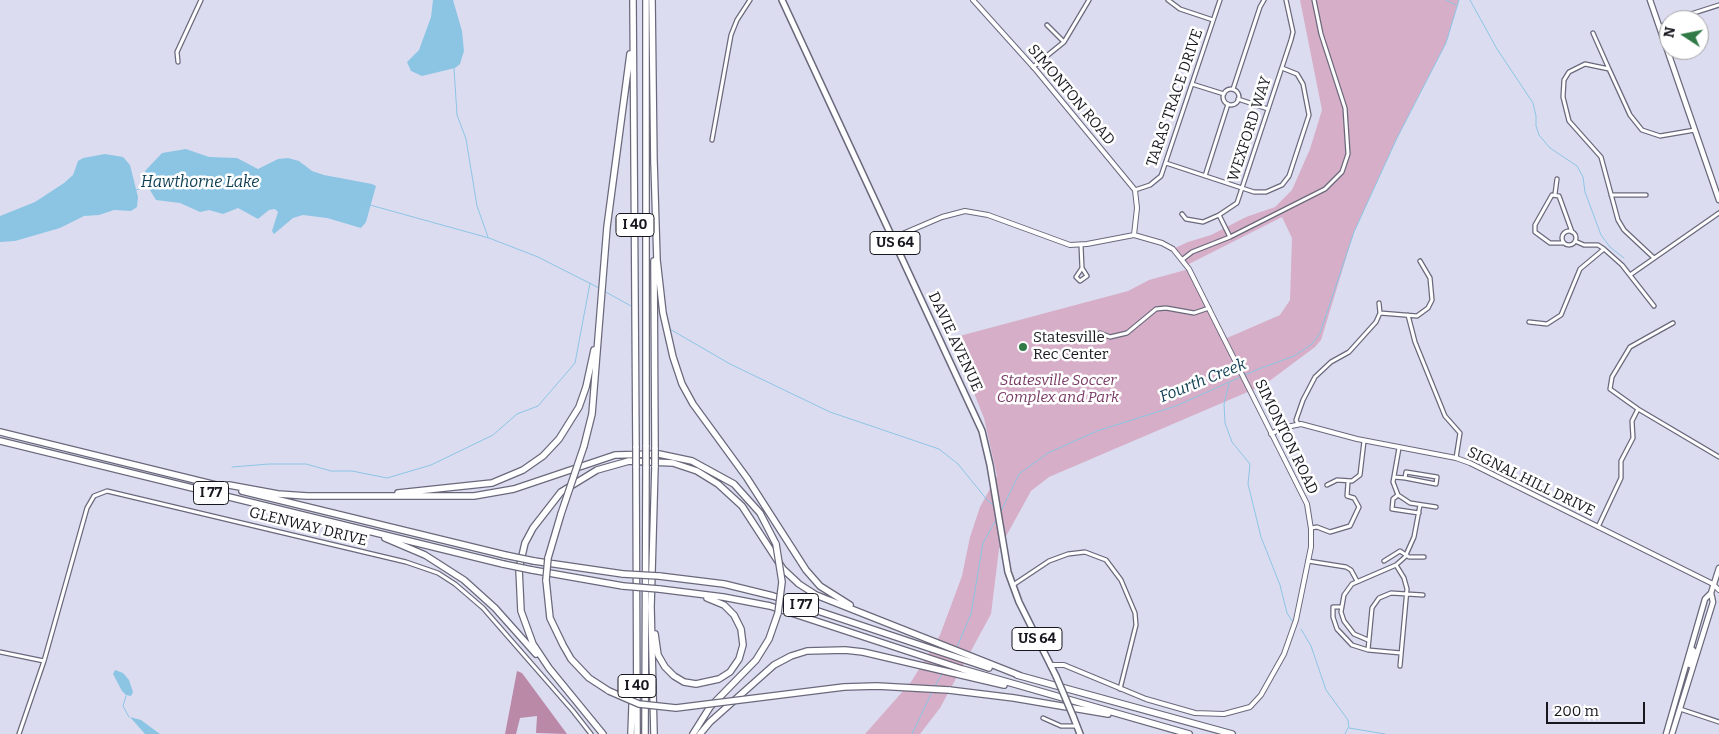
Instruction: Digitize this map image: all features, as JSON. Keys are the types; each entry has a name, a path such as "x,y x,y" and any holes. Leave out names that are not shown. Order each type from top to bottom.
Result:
{"highway":[{"name":"I 40","path":"645,734 646,0"},
{"path":"652,0 655,466 651,607 654,734"},
{"name":"I 40","path":"634,1 637,734"},
{"path":"634,1 629,69 610,201 592,414 584,446 548,558 546,580 550,618 562,645 571,659 589,678 609,692 639,704 676,708 844,687 877,686 949,690 1014,698 1137,720"},
{"path":"654,161 657,260 663,313 670,345 682,384 693,404 750,483 802,565 828,592 877,618"},
{"path":"354,496 477,486 507,478 523,470 543,456 559,439 579,407 586,387 599,325"},
{"name":"I 77","path":"0,432 505,555 624,574 724,584 773,596 939,652 968,659"},
{"name":"I 77","path":"0,441 503,564 623,586 692,593 770,606 934,659 961,672 1056,696 1189,734"},
{"path":"221,486 229,485 278,494 474,496 514,489 615,455 659,454 692,462 734,484 760,513 776,544 782,582 778,614 769,639 756,660 710,707 693,734"},
{"path":"603,734 540,656 525,625 519,597 520,561 533,528 556,497 583,477 617,463 636,460 667,462 690,468 711,478 742,506 777,560 799,584 821,597 944,646 968,659 1021,676 1232,734"},
{"path":"367,530 425,555 464,580 495,608 563,684"},
{"path":"651,607 658,655 665,667 684,682 710,683 730,672 739,659 742,645 741,629 734,615 724,606 692,593"},
{"path":"631,734 636,638"},
{"path":"700,734 710,722 774,666 791,656 807,651 845,650 928,668 961,672"}],"main road":[{"name":"DAVIE AVENUE","path":"782,0 982,431 995,491 1004,552 1013,585 1056,676 1080,734"},
{"path":"1650,0 1659,21"},
{"path":"1672,60 1719,200"},
{"path":"1672,734 1713,602 1711,593 1719,568"},
{"path":"1666,734 1705,598 1711,593"},
{"path":"1686,687 1684,685 1694,651 1691,648"},
{"path":"1674,705 1680,709"}],"street":[{"path":"178,62 177,52 200,0"},
{"path":"712,140 731,35 737,20 750,0"},
{"name":"SIMONTON ROAD","path":"973,0 1033,67 1135,190"},
{"path":"1033,67 1064,42 1089,0"},
{"path":"1168,0 1180,9 1213,20"},
{"name":"TARAS TRACE DRIVE","path":"1135,190 1156,182 1161,176 1220,0"},
{"path":"1233,89 1264,0"},
{"name":"WEXFORD WAY","path":"1182,214 1186,219 1198,222 1219,216 1237,203 1282,68 1292,32 1286,0"},
{"path":"1183,259 1201,248 1230,237 1325,189 1339,176 1346,164 1348,149 1344,108 1321,34 1314,0"},
{"path":"1705,10 1719,5"},
{"path":"1047,25 1064,42"},
{"path":"1593,33 1630,116 1642,130 1660,136 1695,130"},
{"path":"1609,70 1585,64 1569,72 1564,80 1562,97 1569,121 1602,157 1614,209 1624,230 1654,258"},
{"path":"1166,163 1254,192 1266,192 1282,185 1289,176 1309,115 1303,84 1297,74 1282,68"},
{"path":"1192,84 1224,94"},
{"path":"1228,104 1224,100 1224,94 1227,90 1233,89"},
{"path":"1233,89 1238,94 1238,100"},
{"path":"1238,100 1268,109"},
{"path":"1228,104 1235,103 1238,100"},
{"path":"1205,176 1228,104"},
{"path":"1555,194 1557,179"},
{"path":"893,238 953,213 975,211 1070,245 1081,245 1134,235 1137,208 1135,190"},
{"path":"1555,194 1559,196 1575,236 1575,241"},
{"path":"1555,194 1549,197 1535,225 1535,232 1550,243 1571,245 1575,241"},
{"path":"1612,195 1646,195"},
{"path":"1630,275 1719,213"},
{"path":"1219,216 1230,237"},
{"path":"1564,243 1563,235 1567,232 1572,232"},
{"name":"SIMONTON ROAD","path":"1050,665 1064,665 1146,699 1204,715 1224,714 1250,706 1261,695 1291,637 1308,561 1311,528 1307,504 1183,259 1162,242 1134,235"},
{"path":"1575,241 1584,245 1598,245 1604,249 1630,275 1654,306"},
{"path":"1081,245 1082,268"},
{"path":"1529,322 1546,324 1561,315 1580,270 1604,249"},
{"path":"1380,313 1417,316 1428,308 1432,300 1430,278 1420,260"},
{"path":"1271,434 1282,428 1298,424 1296,420 1303,400 1315,377 1331,362 1349,352 1376,322 1380,313 1379,303"},
{"path":"1100,333 1110,337 1127,333 1156,309 1166,308 1194,313 1209,308"},
{"path":"1408,315 1415,342 1445,416 1460,433 1456,458"},
{"path":"1673,323 1630,347 1610,380 1612,392 1719,457"},
{"path":"1598,527 1622,478 1621,461 1633,438 1632,421 1638,409"},
{"name":"SIGNAL HILL DRIVE","path":"1298,424 1364,441 1456,458 1470,463 1713,584 1719,590"},
{"path":"1328,485 1337,480 1348,482 1360,475 1364,441"},
{"path":"1399,448 1394,476 1394,487 1398,495 1406,501 1436,507"},
{"path":"1394,476 1436,484 1437,477 1406,472 1405,478"},
{"path":"1311,528 1317,527 1330,532 1350,526 1359,506 1354,498 1347,496 1348,482"},
{"name":"GLENWAY DRIVE","path":"19,734 44,661 90,502 100,493 114,492 406,562 438,574 455,584 483,608 574,711 591,734"},
{"path":"1398,495 1393,499 1392,509 1419,513"},
{"path":"1368,640 1357,636 1348,628 1342,617 1342,607 1346,591 1357,581 1396,565 1406,555 1414,537 1420,505"},
{"path":"1384,561 1400,550 1411,558 1424,558"},
{"path":"1013,585 1049,561 1068,554 1085,552 1106,560 1121,580 1135,613 1136,625 1120,689"},
{"path":"1308,561 1346,567 1351,570 1357,581"},
{"path":"1396,565 1404,578 1407,594 1400,666"},
{"path":"1368,650 1372,608 1376,601 1391,593 1423,594"},
{"path":"1342,607 1333,607 1332,611 1337,629 1352,645 1368,650 1401,653"},
{"path":"0,652 44,661"},
{"path":"1680,709 1719,722"},
{"path":"1043,718 1061,726 1077,726"}],"green space":[{"name":"Statesville Soccer Complex and Park","path":"1300,0 1459,0 1446,43 1397,138 1354,232 1321,340 1315,347 1264,385 1049,477 1031,491 999,549 991,614 940,708 920,734 865,734 911,682 940,635 962,576 970,537 980,507 997,476 984,418 952,338 1128,291 1149,280 1189,269 1227,338 1280,315 1290,300 1292,238 1282,217 1187,265 1173,249 1211,235 1246,217 1275,207 1292,190 1310,149 1322,110"}],"shaded area":[{"path":"517,671 522,673 567,734 536,733 537,716 520,718 516,734 505,734"}],"water":[{"path":"433,0 453,0 462,31 464,51 460,64 455,68 422,76 411,71 407,62 419,50 431,17"},
{"name":"Hawthorne Lake","path":"186,149 209,157 237,158 258,169 278,159 288,158 299,161 312,171 324,175 372,184 376,186 366,222 361,228 327,218 303,215 293,218 274,234 272,231 278,212 275,209 269,210 258,219 238,208 223,214 209,210 200,212 180,203 156,200 148,187 145,171 162,153"},
{"path":"105,154 123,157 130,165 138,197 137,207 131,211 114,210 99,215 84,216 60,228 15,241 0,242 0,216 35,202 64,183 73,175 78,161 83,158"},
{"path":"115,670 123,673 129,680 133,692 131,696 126,695 122,691 113,674"},
{"path":"130,717 141,720 160,734 145,734"}],"waterway":[{"path":"1446,0 1456,5"},
{"name":"Fourth Creek","path":"1000,513 1019,474 1048,453 1097,431 1176,406 1256,370 1294,356 1312,344 1320,333 1354,232 1397,138 1446,43 1459,0"},
{"path":"1470,0 1497,49 1533,103 1539,135 1550,148 1577,166 1583,177 1585,192 1601,235 1610,247 1624,258"},
{"path":"454,68 457,115 466,139 477,206 488,237"},
{"path":"136,190 148,186"},
{"path":"370,205 489,238 538,257 601,289"},
{"path":"232,467 306,464 331,471 352,471 387,478 431,465 493,435 517,414 538,406 575,363 590,283"},
{"path":"604,291 631,306"},
{"path":"668,328 730,364 830,412 939,449 958,464 988,501 995,506"},
{"path":"1229,383 1224,404 1225,423 1232,442 1250,464 1248,484 1261,537 1280,585 1287,613 1292,621"},
{"name":"Fourth Creek","path":"957,647 971,614 983,543 997,518"},
{"path":"1301,629 1311,646 1326,690 1348,720 1349,728 1385,734"},
{"name":"Fourth Creek","path":"935,686 943,672"},
{"name":"Fourth Creek","path":"912,734 932,692"},
{"path":"126,696 123,706 129,717"},
{"path":"1345,734 1348,728"}],"place":[{"name":"Statesville Rec Center","path":"1023,347"}]}
